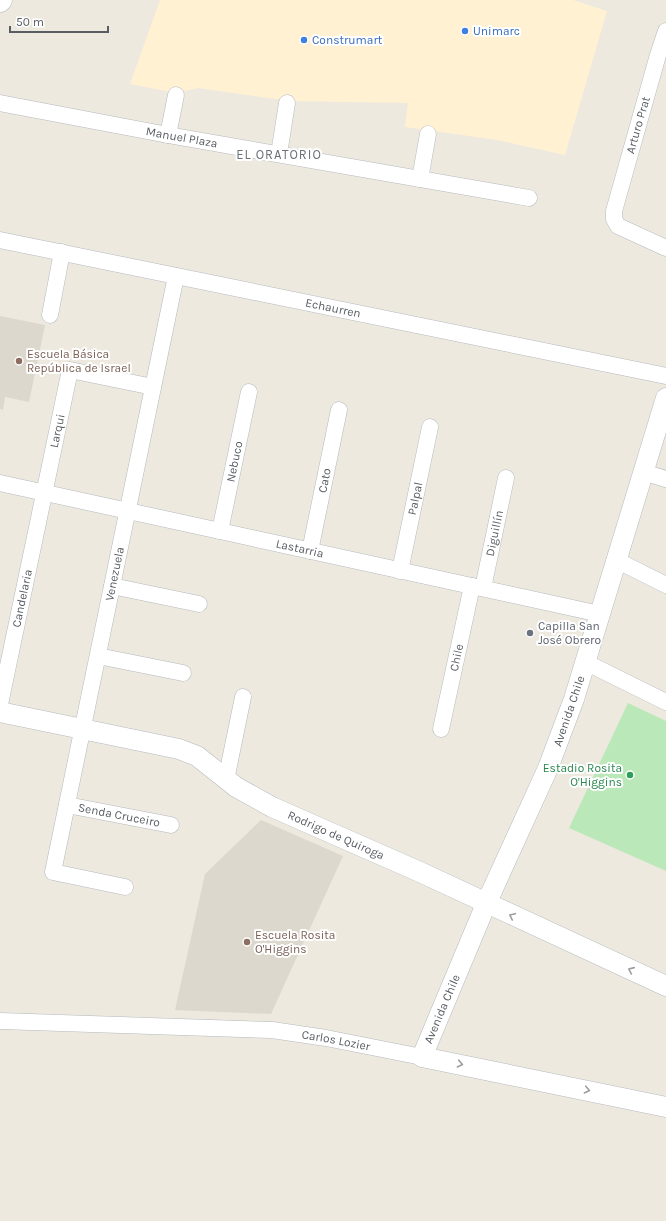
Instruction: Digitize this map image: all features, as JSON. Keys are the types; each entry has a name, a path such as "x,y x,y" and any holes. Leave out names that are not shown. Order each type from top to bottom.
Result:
{"street":[{"name":"Arturo Prat","path":"666,31 662,56 616,203 614,219 618,226 666,248"},
{"path":"168,135 176,95"},
{"name":"Manuel Plaza","path":"0,103 168,135 529,198"},
{"path":"279,154 286,103"},
{"path":"420,179 428,134"},
{"name":"Echaurren","path":"0,240 666,376"},
{"path":"50,315 62,252"},
{"name":"Venezuela","path":"125,887 53,872 176,276"},
{"name":"Larqui","path":"44,493 70,370 153,387"},
{"name":"Nebuco","path":"220,531 249,392"},
{"name":"Avenida Chile","path":"422,1057 486,904 548,768 566,722 666,398"},
{"name":"Cato","path":"310,551 339,410"},
{"name":"Palpal","path":"400,570 430,427"},
{"path":"643,472 666,479"},
{"name":"Diguillín","path":"478,587 506,478"},
{"name":"Lastarria","path":"0,483 600,614"},
{"name":"Candelaria","path":"0,704 44,493"},
{"path":"616,560 666,585"},
{"path":"112,586 199,604"},
{"name":"Chile","path":"441,729 478,587"},
{"path":"98,656 183,673"},
{"path":"585,662 666,702"},
{"path":"226,780 243,697"},
{"name":"Rodrigo de Quiroga","path":"0,712 186,751 197,756 246,794 297,819 360,845 666,986"},
{"name":"Senda Cruceiro","path":"67,805 171,825"},
{"name":"Carlos Lozier","path":"0,1021 272,1030 330,1039 666,1107"}],"shaded area":[{"path":"160,0 573,0 607,11 565,155 497,140 405,127 408,103 290,101 198,88 176,93 130,84"},
{"name":"Escuela Básica República de Israel","path":"0,316 45,325 29,402 5,397 3,410 0,409"},
{"name":"Escuela Rosita O'Higgins","path":"261,820 343,856 271,1014 175,1010 205,874"}],"green space":[{"name":"Estadio Rosita O'Higgins","path":"628,703 666,721 666,871 569,828"}],"place":[{"name":"Unimarc","path":"465,31"},
{"name":"Construmart","path":"304,40"},
{"name":"Escuela Básica República de Israel","path":"19,361"},
{"name":"Capilla San José Obrero","path":"530,633"},
{"name":"Estadio Rosita O'Higgins","path":"630,775"},
{"name":"Escuela Rosita O'Higgins","path":"247,942"}],"district":[{"name":"EL ORATORIO","path":"279,154"}]}
